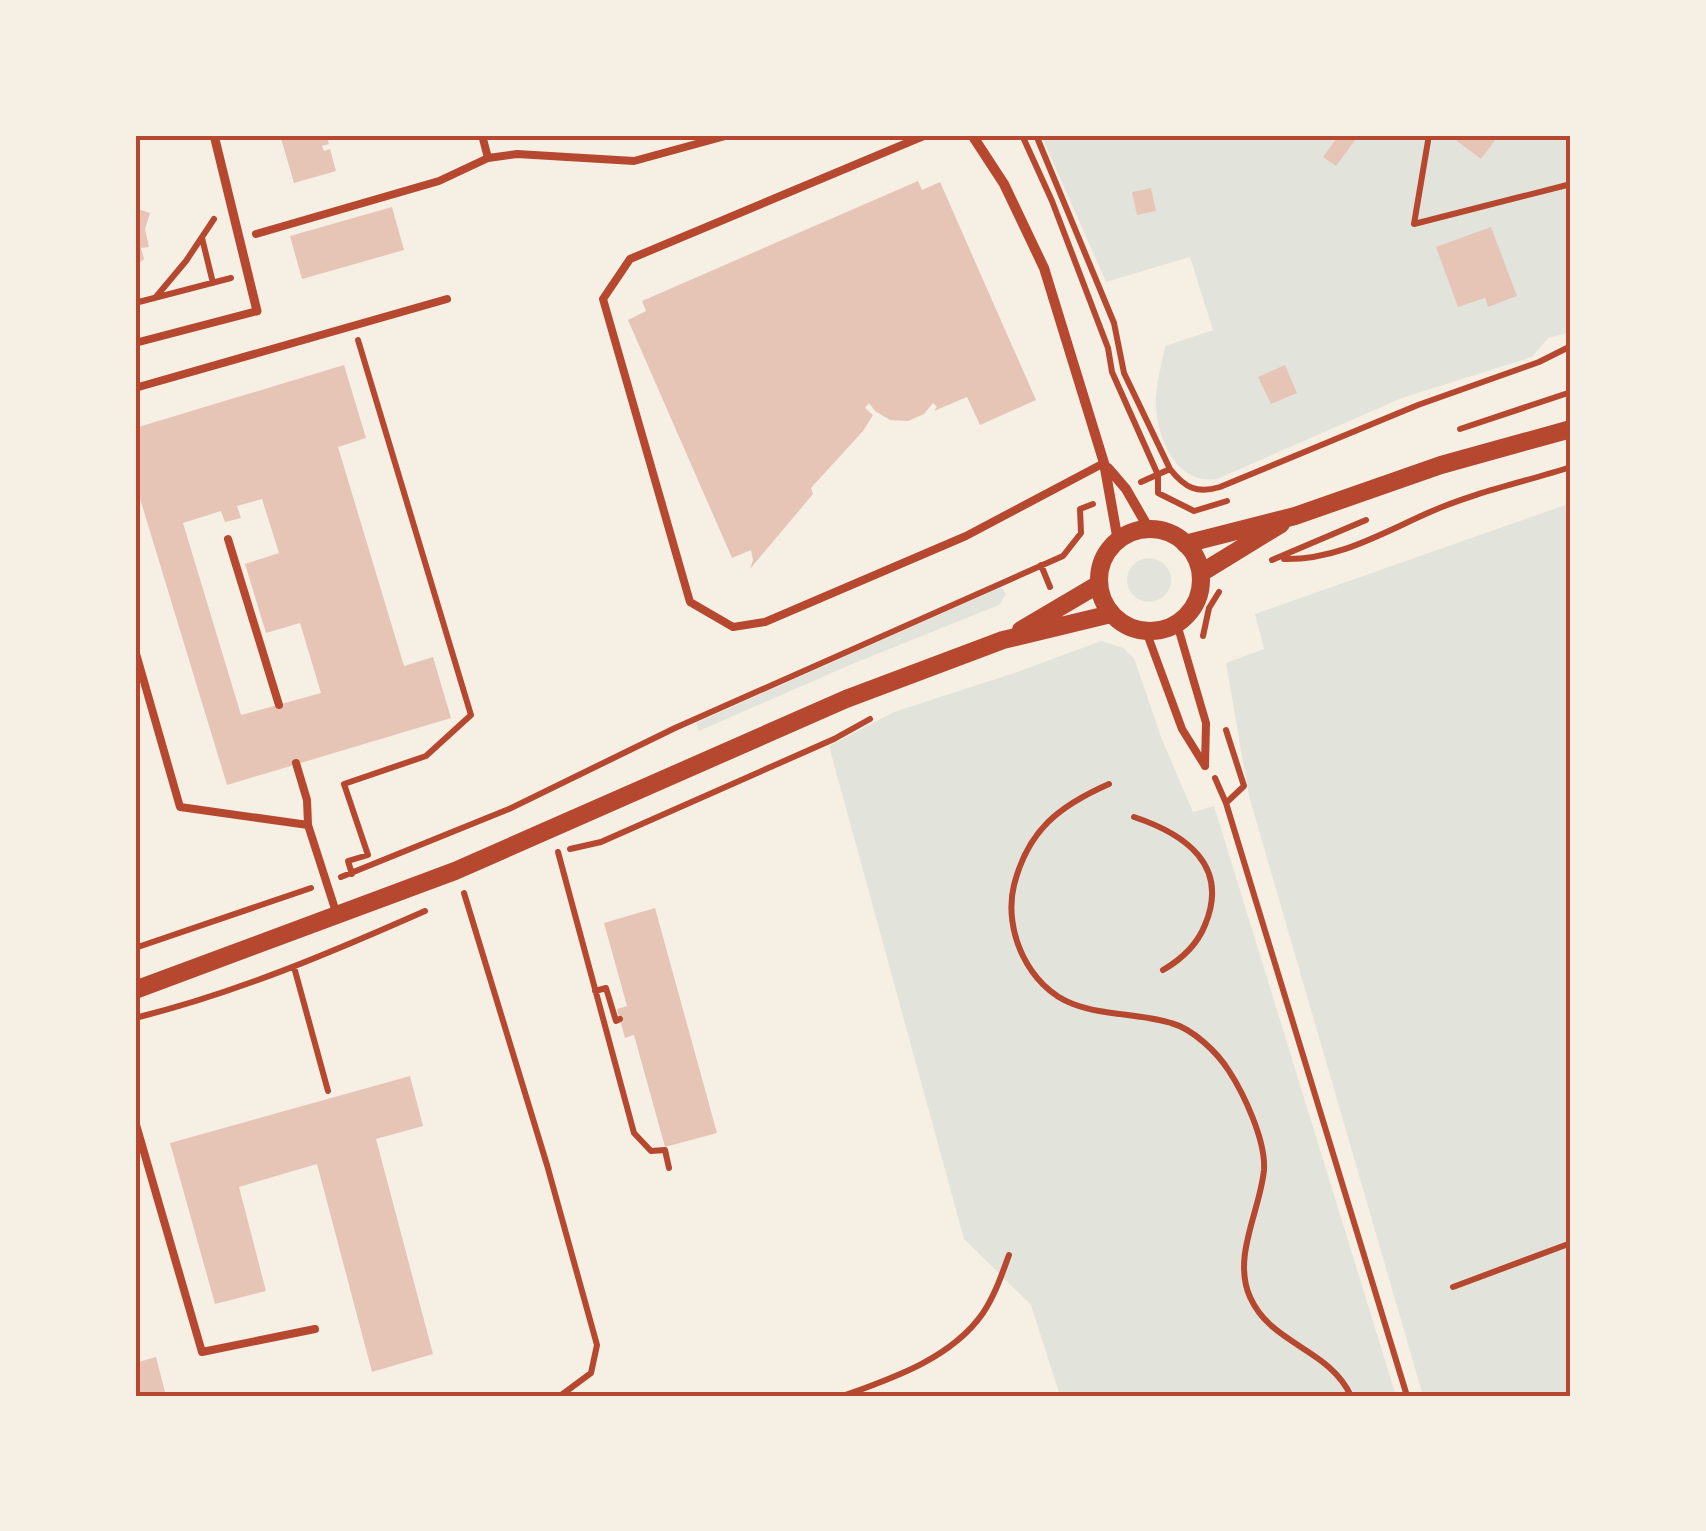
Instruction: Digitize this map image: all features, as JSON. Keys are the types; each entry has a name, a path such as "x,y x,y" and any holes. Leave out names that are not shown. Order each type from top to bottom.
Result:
{"street":[{"path":"214,135 257,311"},
{"path":"972,135 1004,184 1044,268 1104,463 1118,541"},
{"path":"1185,544 1296,516 1440,465 1571,428"},
{"path":"1104,463 1149,529"},
{"path":"1200,573 1296,516"},
{"path":"1149,529 1162,531 1185,544 1196,557 1200,592 1192,610 1177,624 1146,631 1133,628 1112,614 1099,584 1108,552 1118,541 1149,529"},
{"path":"1003,640 1099,584"},
{"path":"135,990 455,871 846,699 1003,640 1112,614"}],"lane":[{"path":"482,135 488,158"},
{"path":"256,234 439,181 488,158 517,154 634,162 729,135"},
{"path":"926,135 630,260 602,299 690,602 733,627 765,622 966,536 1104,463"},
{"path":"135,388 447,299"},
{"path":"135,343 257,311"},
{"path":"228,539 279,705"},
{"path":"1177,624 1206,723 1205,766"},
{"path":"1146,631 1182,730 1205,766"},
{"path":"135,650 180,807 308,825"},
{"path":"296,763 307,800 308,825 337,916"},
{"path":"135,1121 202,1352 314,1328"}],"path":[{"path":"1022,135 1052,200 1108,348 1112,372 1158,475 1158,493 1194,511 1227,501 1220,487"},
{"path":"1036,135 1114,324 1124,373 1170,470 1182,483 1198,491 1220,487 1571,346"},
{"path":"1430,135 1414,224 1571,184"},
{"path":"155,298 229,197"},
{"path":"202,237 213,283"},
{"path":"135,303 248,274"},
{"path":"354,326 470,714 426,756 344,784 368,854 348,861 355,885"},
{"path":"1460,429 1571,392"},
{"path":"1276,559 1313,560 1380,537 1430,512 1571,467"},
{"path":"1126,490 1170,470"},
{"path":"1082,476 1093,519"},
{"path":"135,948 326,883 509,808 675,728 1063,556 1081,534 1080,509 1111,494"},
{"path":"1266,562 1374,516"},
{"path":"1202,646 1209,608 1230,582"},
{"path":"669,1168 664,1150 651,1151 634,1133 558,852 600,842 834,739 877,714"},
{"path":"1205,766 1218,782 1226,803 1407,1396"},
{"path":"1109,784 1082,796 1042,825 1028,847 1012,895 1017,944 1032,971 1070,1004 1172,1023 1191,1033 1225,1065 1242,1092 1264,1166 1245,1252 1249,1296 1278,1332 1336,1370 1352,1396"},
{"path":"1134,817 1167,828 1188,844 1205,863 1214,884 1212,909 1201,934 1191,950 1163,970"},
{"path":"447,902 464,894 547,1165 596,1345 592,1374 560,1396"},
{"path":"135,1018 202,1002 429,910"},
{"path":"294,967 328,1091"},
{"path":"595,991 606,988 616,1021 620,1020"},
{"path":"1452,1287 1571,1243"},
{"path":"843,1396 943,1353 962,1339 982,1314 1009,1255"}],"shaded area":[{"path":"1041,135 1571,135 1571,332 1548,338 1532,357 1402,398 1217,479 1191,475 1166,448 1156,402 1165,346 1213,330 1190,257 1106,282"},
{"path":"1571,503 1571,1396 1423,1396 1249,796 1226,663 1264,649 1255,614"},
{"path":"1149,558 1164,565 1171,580 1164,595 1149,602 1134,595 1127,580 1134,565"},
{"path":"1001,587 1006,594 999,605 699,731 696,723"},
{"path":"1101,641 1123,648 1134,658 1161,737 1193,812 1214,806 1396,1396 1060,1396 1031,1305 964,1239 829,746 894,712"}],"building":[{"path":"280,135 326,135 329,144 322,146 324,151 330,149 336,171 294,183"},
{"path":"1339,135 1359,135 1336,166 1323,157"},
{"path":"1449,135 1499,135 1481,159"},
{"path":"918,181 922,190 940,182 1036,400 980,425 967,397 934,411 937,407 933,403 924,414 908,421 890,420 869,403 865,408 873,415 863,431 811,488 813,494 750,569 751,550 732,558 628,320 646,311 642,301"},
{"path":"1151,188 1156,211 1137,215 1132,192"},
{"path":"392,207 404,250 302,279 290,236"},
{"path":"135,208 150,213 145,229 149,247 141,248 144,259 135,267"},
{"path":"1491,227 1517,296 1488,307 1485,298 1458,307 1436,247"},
{"path":"344,365 366,438 338,447 404,666 433,657 451,718 227,785 135,482 135,428","holes":["262,499 279,553 245,564 266,633 300,623 321,693 241,715 183,523 221,511 225,522 241,518 237,506"]},
{"path":"1285,365 1297,393 1271,404 1258,377"},
{"path":"655,908 717,1133 665,1147 634,1035 625,1038 617,1009 627,1006 604,923"},
{"path":"410,1076 423,1126 376,1139 433,1354 372,1372 317,1164 239,1187 266,1291 215,1304 170,1143"},
{"path":"156,1357 166,1396 135,1396 135,1363"}]}
